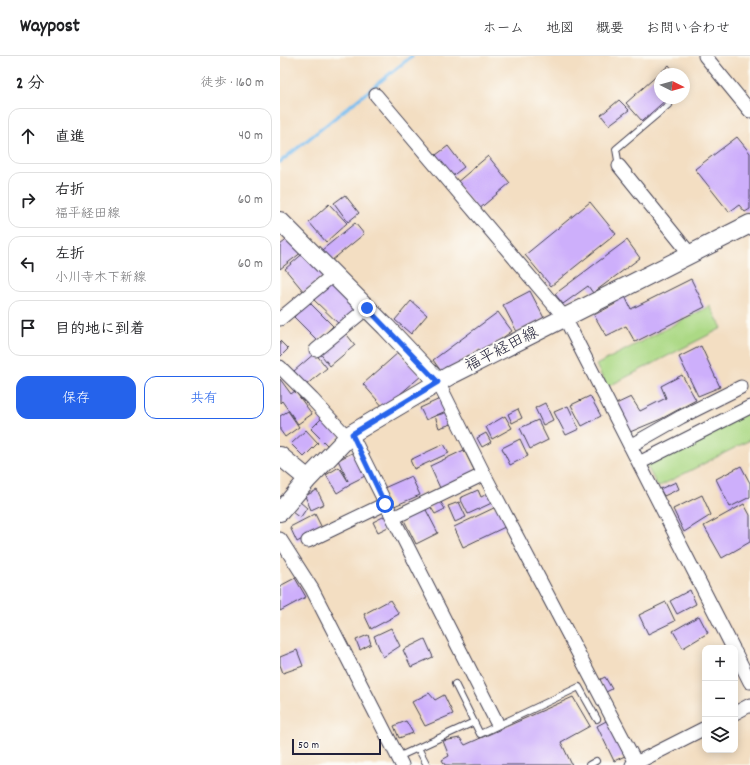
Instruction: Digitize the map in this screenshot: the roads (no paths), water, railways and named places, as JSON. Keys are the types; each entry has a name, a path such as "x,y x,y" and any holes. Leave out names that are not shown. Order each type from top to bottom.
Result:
{"main road":[{"path":"280,221 334,274 438,382"},
{"name":"福平経田線","path":"280,512 308,479 350,436 438,382 750,224"},
{"path":"280,456 308,479"}],"street":[{"path":"705,56 750,111"},
{"path":"376,95 565,318 731,645"},
{"path":"619,166 690,254"},
{"path":"280,319 334,274"},
{"path":"316,350 367,308"},
{"path":"280,367 350,436 496,721"},
{"path":"438,382 634,764 702,730"},
{"path":"630,446 681,417 741,387"},
{"path":"639,463 750,407"},
{"path":"393,518 484,474"},
{"path":"308,541 385,504"},
{"path":"280,539 312,589 400,761"},
{"path":"738,658 750,682"},
{"path":"738,711 750,705"}],"lane":[{"path":"619,166 616,149 668,105"},
{"path":"455,684 480,734 580,687 597,719"},
{"path":"400,761 418,748 474,722"},
{"path":"418,748 428,765"},
{"path":"589,765 596,761"}],"waterway":[{"path":"280,162 412,56"}]}
